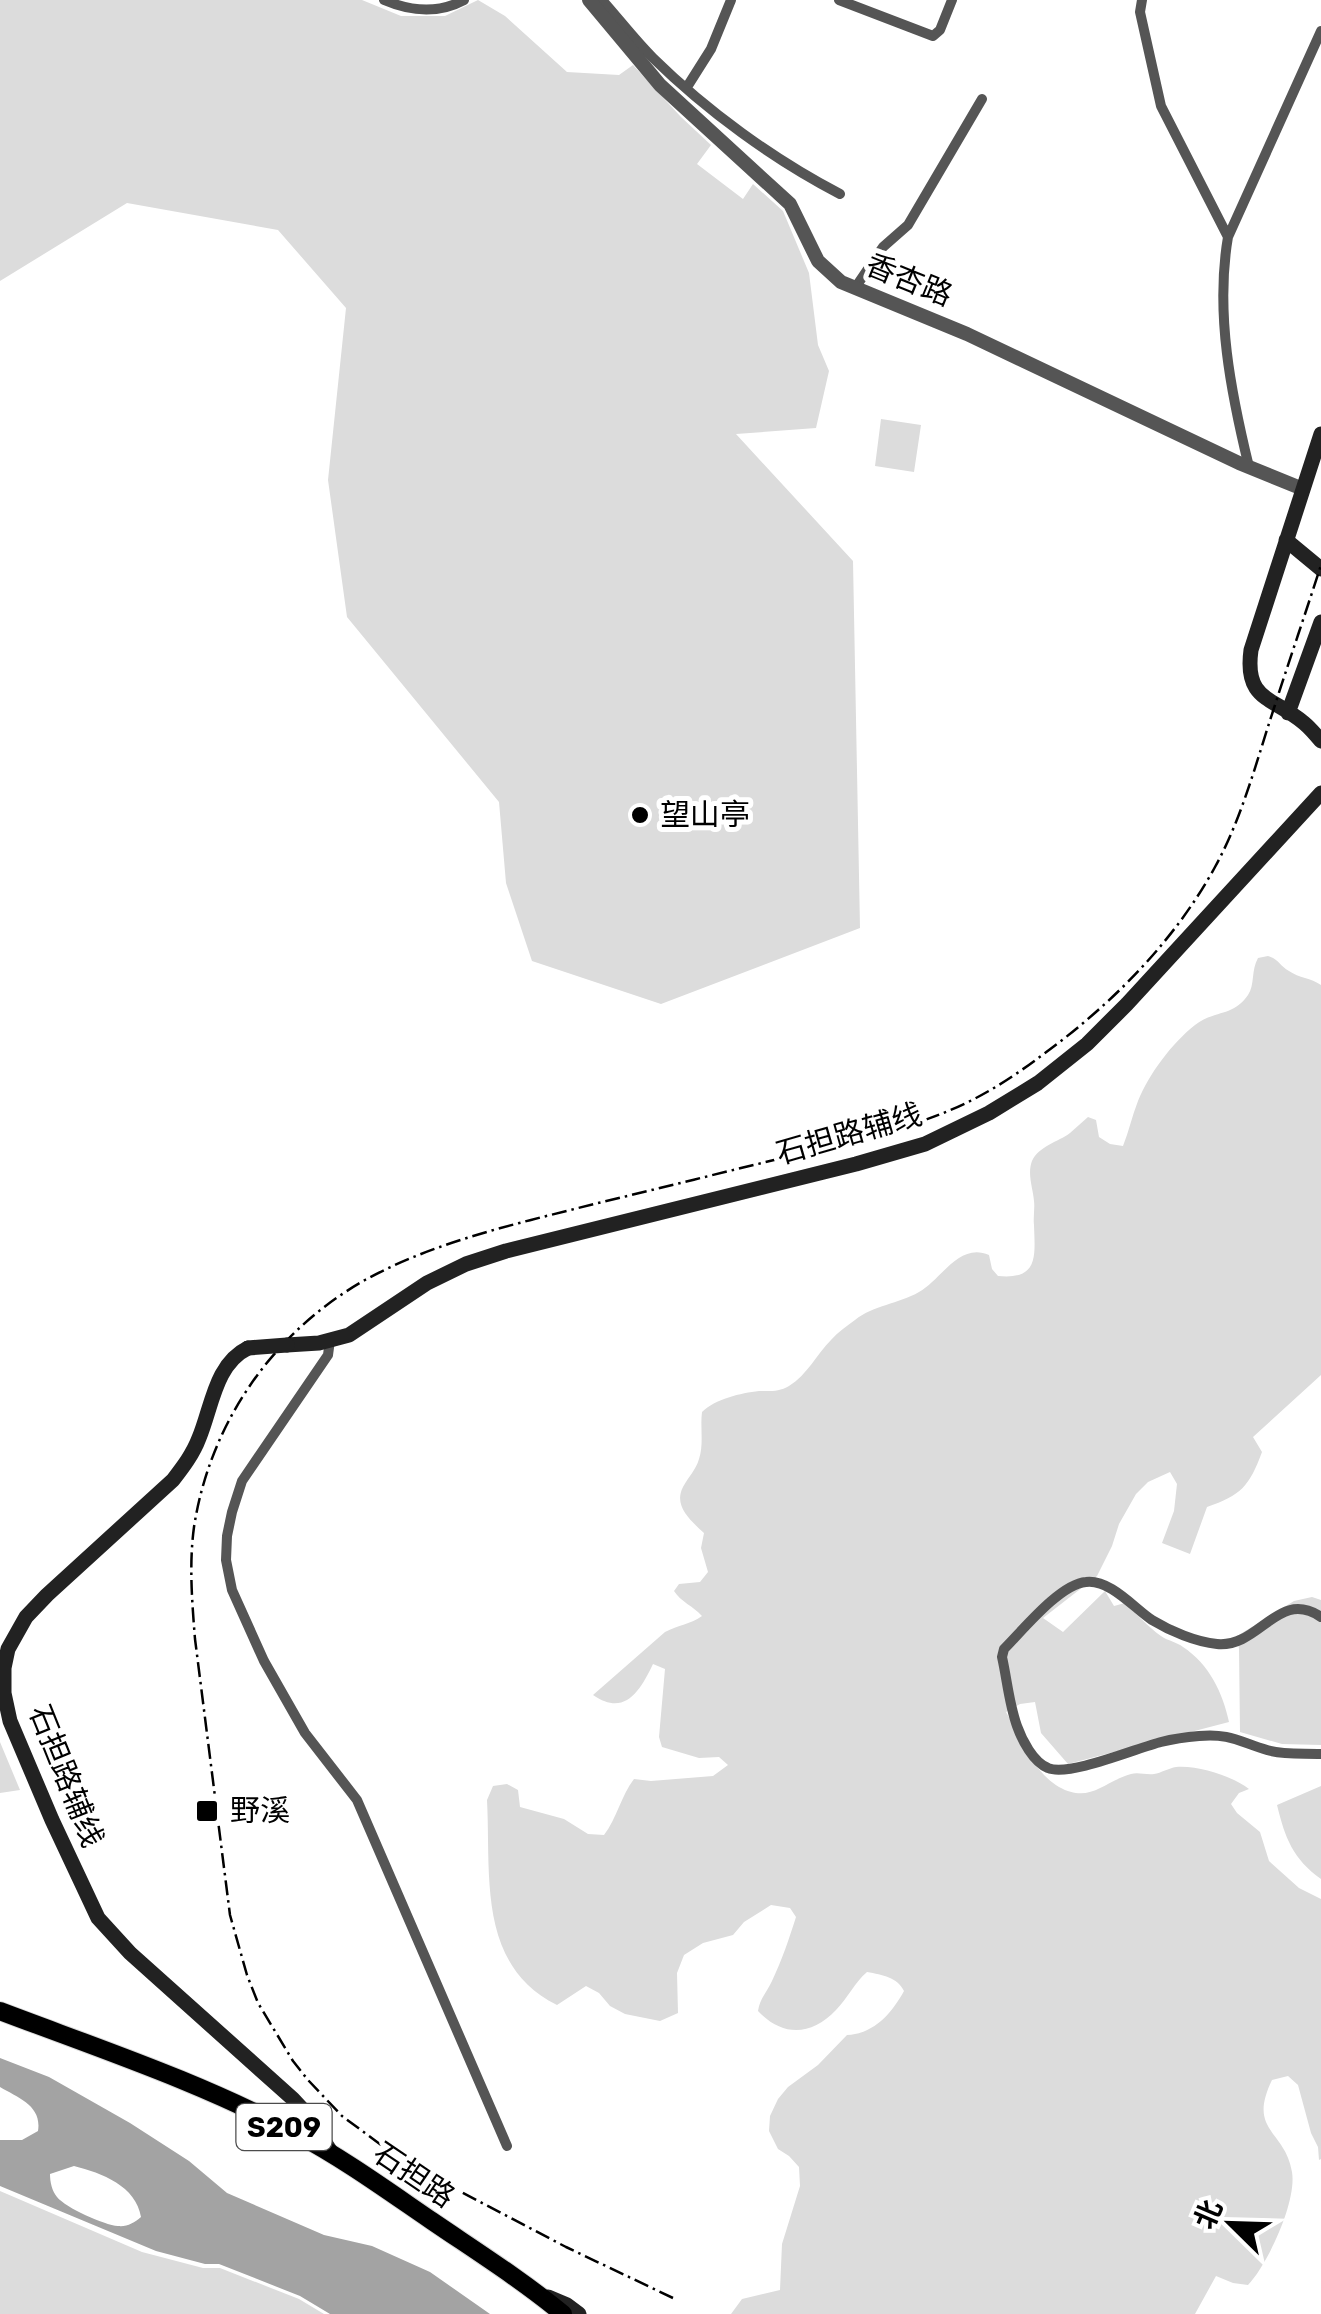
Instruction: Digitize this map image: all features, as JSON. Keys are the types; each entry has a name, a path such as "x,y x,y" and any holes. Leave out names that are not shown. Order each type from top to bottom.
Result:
{"main road":[{"path":"1321,434 1249,664 1258,694 1305,723 1321,742"},
{"path":"1286,540 1321,568"},
{"path":"1288,713 1321,622"},
{"name":"石担路辅线","path":"333,2155 306,2113 130,1953 98,1918 10,1721 4,1668 8,1649 26,1617 173,1480 198,1442 224,1369 235,1354 248,1348 349,1336 427,1283 466,1264 856,1164 925,1144 989,1113 1038,1083 1086,1044 1321,793"},
{"name":"石担路","path":"0,2011 224,2098 297,2134 563,2314"},
{"path":"540,2295 579,2314"}],"street":[{"path":"384,0 400,7 446,10 464,0"},
{"name":"香杏路","path":"589,0 660,85 790,204 818,261 841,282 967,334 1248,467 1303,489"},
{"path":"602,0 652,58 720,115 806,176 840,194"},
{"path":"687,87 711,49 730,0"},
{"path":"839,0 934,36 952,0"},
{"path":"1142,0 1140,12 1161,106 1228,237"},
{"path":"1248,467 1225,345 1224,260 1228,237 1321,32"},
{"path":"855,288 882,247 908,225 982,99"},
{"path":"330,1340 328,1355 242,1481 227,1536 226,1560 232,1590 264,1661 305,1733 358,1800 507,2146"},
{"path":"1321,1617 1296,1608 1240,1641 1214,1644 1152,1620 1109,1588 1085,1581 1063,1591 1004,1649 1002,1657 1016,1725 1028,1749 1054,1770 1196,1736 1238,1738 1282,1753 1321,1754"}],"shaded area":[{"path":"0,0 362,0 401,16 445,16 478,0 505,16 567,72 619,75 633,65 711,145 697,164 743,199 753,184 783,211 809,273 818,345 829,371 816,428 736,434 853,561 860,928 661,1004 532,961 506,883 499,802 347,617 328,480 346,308 278,230 127,203 0,281"},
{"path":"881,419 921,425 914,472 875,466"},
{"path":"1268,956 1321,985 1321,1375 1253,1437 1262,1452 1253,1474 1236,1494 1207,1507 1190,1554 1162,1543 1174,1511 1177,1484 1170,1472 1148,1482 1136,1494 1097,1576 1043,1618 1063,1632 1105,1591 1114,1606 1125,1603 1156,1632 1181,1645 1200,1662 1219,1690 1229,1722 1068,1764 1041,1733 1035,1702 1006,1712 1042,1772 1070,1792 1096,1790 1131,1774 1185,1767 1214,1772 1249,1789 1239,1793 1231,1804 1260,1832 1269,1861 1299,1888 1321,1899 1321,2159 1298,2085 1288,2076 1272,2080 1265,2097 1265,2121 1288,2158 1292,2172 1286,2215 1272,2248 1248,2285 1216,2276 1195,2314 731,2314 742,2299 780,2290 782,2244 800,2186 799,2167 778,2149 769,2131 770,2116 778,2099 847,2035 866,2031 881,2021 904,1991 893,1980 867,1972 836,2010 817,2025 797,2030 777,2025 758,2011 796,1917 790,1908 771,1905 744,1922 733,1935 703,1943 684,1955 677,1973 678,2013 660,2021 625,2014 586,1986 557,2005 531,1988 513,1967 501,1943 490,1888 487,1800 493,1786 507,1784 518,1790 520,1807 564,1819 588,1834 604,1835 634,1779 713,1776 728,1765 719,1757 699,1758 662,1747 659,1737 665,1669 653,1664 637,1691 623,1702 604,1701 593,1695 665,1632 702,1616 674,1591 679,1584 700,1582 708,1572 701,1548 704,1533 685,1513 680,1501 700,1453 702,1412 729,1397 789,1386 855,1320 919,1292 969,1253 989,1255 998,1276 1028,1270 1035,1247 1030,1171 1035,1156 1088,1117 1096,1120 1099,1137 1123,1146 1138,1101 1162,1060 1195,1025 1242,1002 1250,991 1258,958"},
{"path":"1312,1597 1321,1600 1321,1745 1282,1744 1240,1732 1237,1636 1294,1601"},
{"path":"0,1742 20,1790 0,1793"},
{"path":"1321,1786 1321,1879 1303,1864 1292,1847 1277,1805"},
{"path":"0,2058 49,2077 189,2161 227,2193 324,2235 372,2246 430,2272 490,2314 330,2314 300,2296 219,2264 156,2251 0,2186 0,2140 22,2140 38,2131 38,2122 28,2104 0,2087","holes":["74,2166 106,2177 125,2189 141,2217 127,2225 112,2225 62,2201 53,2189 50,2174"]},
{"path":"0,2191 142,2252 203,2268 220,2268 299,2299 324,2314 0,2314"}],"railway":[{"path":"673,2298 404,2162 342,2116 308,2080 258,2003 230,1915 195,1639 192,1541 202,1489 215,1452 251,1384 275,1354 332,1301 392,1266 506,1227 910,1125 985,1093 1018,1073 1092,1016 1160,946 1215,867 1249,787 1321,565"}],"place":[{"name":"望山亭","path":"640,815"},
{"name":"野溪","path":"207,1811"}]}
